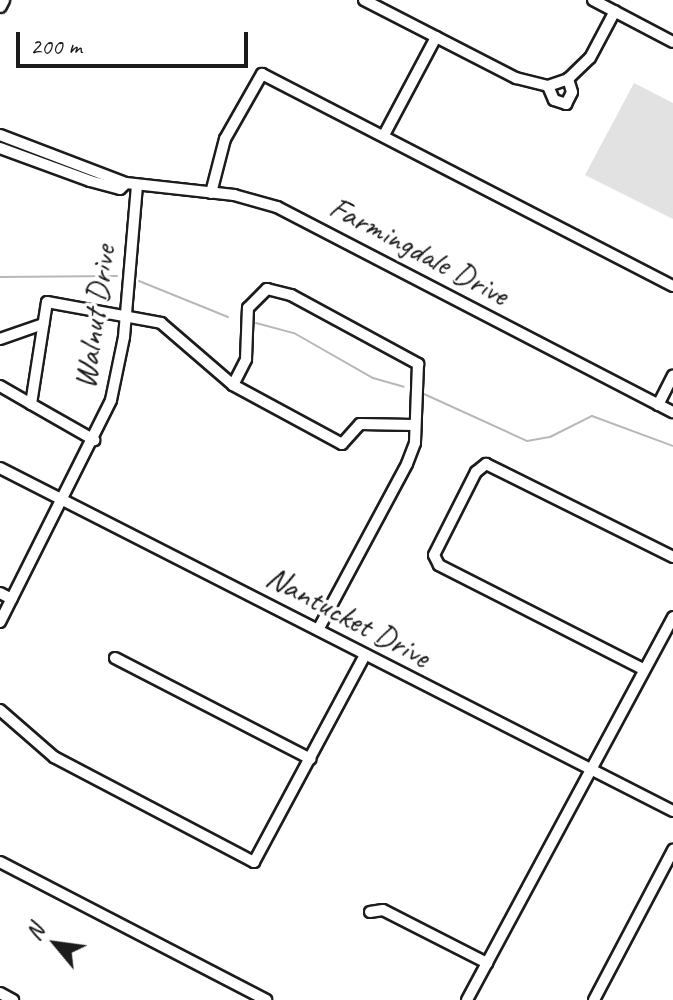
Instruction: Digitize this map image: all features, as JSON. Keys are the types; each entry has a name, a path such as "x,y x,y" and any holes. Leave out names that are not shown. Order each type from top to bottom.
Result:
{"main road":[{"path":"0,6 3,0"}],"street":[{"path":"364,0 516,78 548,86 568,79 590,58 615,11"},
{"path":"593,0 672,37"},
{"path":"384,135 436,37"},
{"path":"211,193 221,147 262,74 673,286"},
{"path":"548,86 554,100 566,104 572,92 568,79"},
{"name":"Farmingdale Drive","path":"0,135 131,184 211,193 294,215 673,412"},
{"name":"Farmingdale Drive","path":"0,148 90,181 120,189 131,184"},
{"name":"Walnut Drive","path":"0,622 94,440 118,375 126,314 131,184"},
{"path":"233,385 246,359 248,308 260,292 279,289 418,364 407,464 318,630"},
{"path":"31,404 47,302 126,314 161,323 233,385 342,444 360,424 413,425"},
{"path":"0,339 43,324"},
{"path":"658,405 673,376"},
{"path":"0,386 94,440"},
{"path":"641,668 434,560 476,472 486,464 673,557"},
{"name":"Nantucket Drive","path":"0,468 673,811"},
{"path":"0,593 12,599"},
{"path":"467,1000 641,668 673,617"},
{"path":"0,710 54,757 254,862 365,655"},
{"path":"115,658 311,759"},
{"path":"594,1000 673,850"},
{"path":"0,862 266,1000"},
{"path":"370,912 383,910 487,963"},
{"path":"0,993 13,1000"}],"shaded area":[{"path":"634,83 673,103 673,219 585,175"}],"waterway":[{"path":"0,277 117,276"},
{"path":"139,281 228,317"},
{"path":"256,323 294,333 373,378 404,387"},
{"path":"424,394 527,441 550,437 592,416 673,446"}]}
